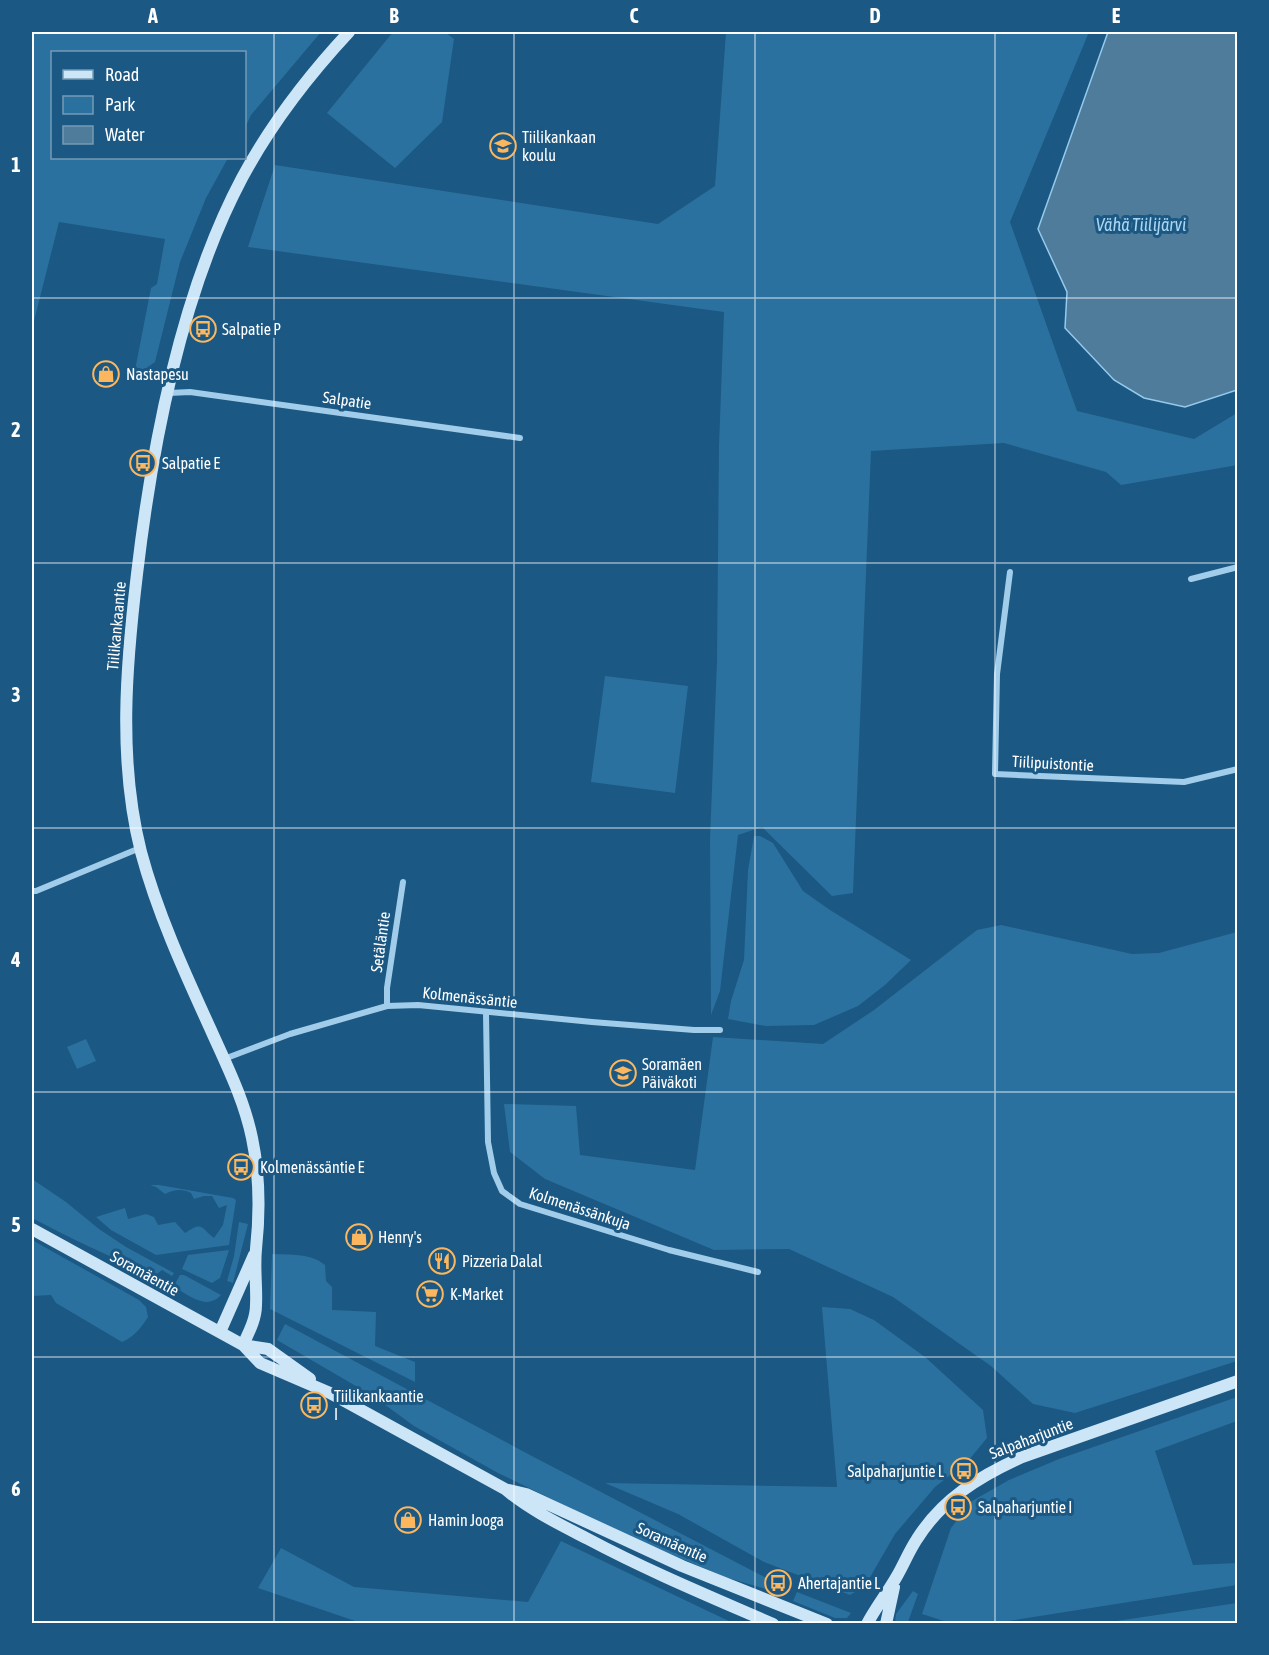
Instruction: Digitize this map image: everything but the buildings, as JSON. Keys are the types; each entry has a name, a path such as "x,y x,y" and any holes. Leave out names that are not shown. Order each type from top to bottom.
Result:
{"street":[{"name":"Tiilikankaantie","path":"243,1345 251,1328 256,1308 256,1251 260,1214 256,1160 246,1114 161,912 140,848 128,776 126,721 130,654 142,534 154,462 194,296 222,221 241,180 273,126 349,32"},
{"name":"Salpatie","path":"169,393 190,392 520,438"},
{"path":"1191,579 1238,567"},
{"name":"Tiilipuistontie","path":"1010,572 998,674 995,774 1184,782 1238,769"},
{"path":"32,891 140,848"},
{"name":"Setäläntie","path":"387,1006 387,988 403,882"},
{"name":"Kolmenässäntie","path":"224,1059 290,1034 387,1006 418,1005 486,1013 694,1030 720,1030"},
{"name":"Kolmenässänkuja","path":"486,1013 488,1142 494,1173 502,1191 520,1204 669,1250 758,1272"},
{"name":"Soramäentie","path":"32,1229 243,1345 261,1363 330,1393 505,1489 522,1503 633,1563 773,1623"},
{"name":"Tiilikankaantie","path":"220,1332 256,1251"},
{"name":"Salpaharjuntie","path":"867,1623 896,1578 917,1538 944,1504 990,1471 1022,1457 1238,1381"},
{"name":"Soramäentie","path":"505,1489 526,1494 682,1566 827,1623"},
{"path":"885,1623 896,1578"}],"green space":[{"path":"32,32 321,32 251,115 246,126 246,51 51,51 51,159 227,159 206,198 180,262 155,362 145,369 135,370 151,288 157,284 165,239 59,222 32,329"},
{"path":"393,32 445,32 454,39 442,122 395,168 327,113"},
{"path":"726,32 1089,32 1010,222 1077,411 1194,439 1237,413 1238,465 1121,485 1106,472 1004,443 871,451 853,893 832,896 762,827 738,835 720,991 711,1015 710,839 717,661 719,446 724,312 248,247 275,165 658,224 715,186"},
{"path":"605,676 688,686 675,793 591,782"},
{"path":"754,836 760,836 773,843 803,891 911,960 885,985 858,1006 814,1025 766,1026 728,1019 731,1001 744,960 748,870"},
{"path":"1001,925 1132,954 1159,953 1237,932 1237,1361 1075,1413 1033,1404 991,1366 893,1297 789,1249 714,1250 545,1179 510,1152 504,1104 576,1106 580,1155 695,1170 713,1037 823,1044 874,1010 977,930"},
{"path":"86,1039 96,1061 77,1069 67,1047"},
{"path":"32,1179 126,1247 174,1273 172,1276 162,1270 157,1274 93,1249 32,1218"},
{"path":"150,1185 159,1185 236,1200 229,1245 156,1255 111,1230 96,1217 125,1208 128,1219 146,1214 154,1217 158,1225 175,1222 185,1233 196,1227 202,1227 214,1238 223,1225 227,1205 219,1208 212,1196 194,1199 191,1193 181,1190 165,1194"},
{"path":"239,1222 248,1224 233,1283 227,1281 234,1256"},
{"path":"32,1240 139,1300 146,1307 148,1317 140,1328 122,1342 56,1303 51,1295 32,1296"},
{"path":"229,1250 220,1278 212,1283 182,1269 188,1255"},
{"path":"272,1254 313,1258 325,1265 326,1281 332,1287 332,1310 376,1312 375,1346 415,1362 415,1382 270,1309"},
{"path":"180,1275 221,1295 210,1302 199,1301 177,1289 176,1282"},
{"path":"822,1307 850,1309 874,1320 925,1357 983,1410 987,1438 968,1461 935,1487 895,1534 865,1586 850,1595 764,1562 678,1514 605,1483 837,1487"},
{"path":"285,1324 772,1581 769,1590 725,1577 628,1536 498,1473 414,1426 373,1396 277,1340"},
{"path":"1237,1397 1237,1421 1155,1451 1193,1565 1237,1563 1237,1585 995,1623 950,1623 922,1614 951,1528 972,1501 1009,1480 1059,1459"},
{"path":"561,1541 733,1623 361,1623 258,1588 281,1548 354,1587 528,1602"},
{"path":"913,1591 918,1594 908,1622 895,1623 896,1614"},
{"path":"797,1592 851,1613 847,1618 835,1618 793,1601"},
{"path":"1237,1603 1237,1623 1103,1623"}],"water":[{"name":"Vähä Tiilijärvi","path":"1108,32 1237,32 1237,390 1185,407 1144,398 1114,380 1065,328 1067,292 1038,229"}],"place":[{"name":"Tiilikankaan koulu","path":"503,146"},
{"name":"Salpatie P","path":"203,329"},
{"name":"Nastapesu","path":"106,374"},
{"name":"Salpatie E","path":"143,463"},
{"name":"Soramäen Päiväkoti","path":"623,1073"},
{"name":"Kolmenässäntie E","path":"241,1167"},
{"name":"Henry's","path":"359,1237"},
{"name":"Pizzeria Dalal","path":"442,1261"},
{"name":"K-Market","path":"430,1294"},
{"name":"Tiilikankaantie I","path":"314,1405"},
{"name":"Salpaharjuntie L","path":"964,1471"},
{"name":"Salpaharjuntie I","path":"958,1507"},
{"name":"Hamin Jooga","path":"408,1520"},
{"name":"Ahertajantie L","path":"778,1583"}]}
